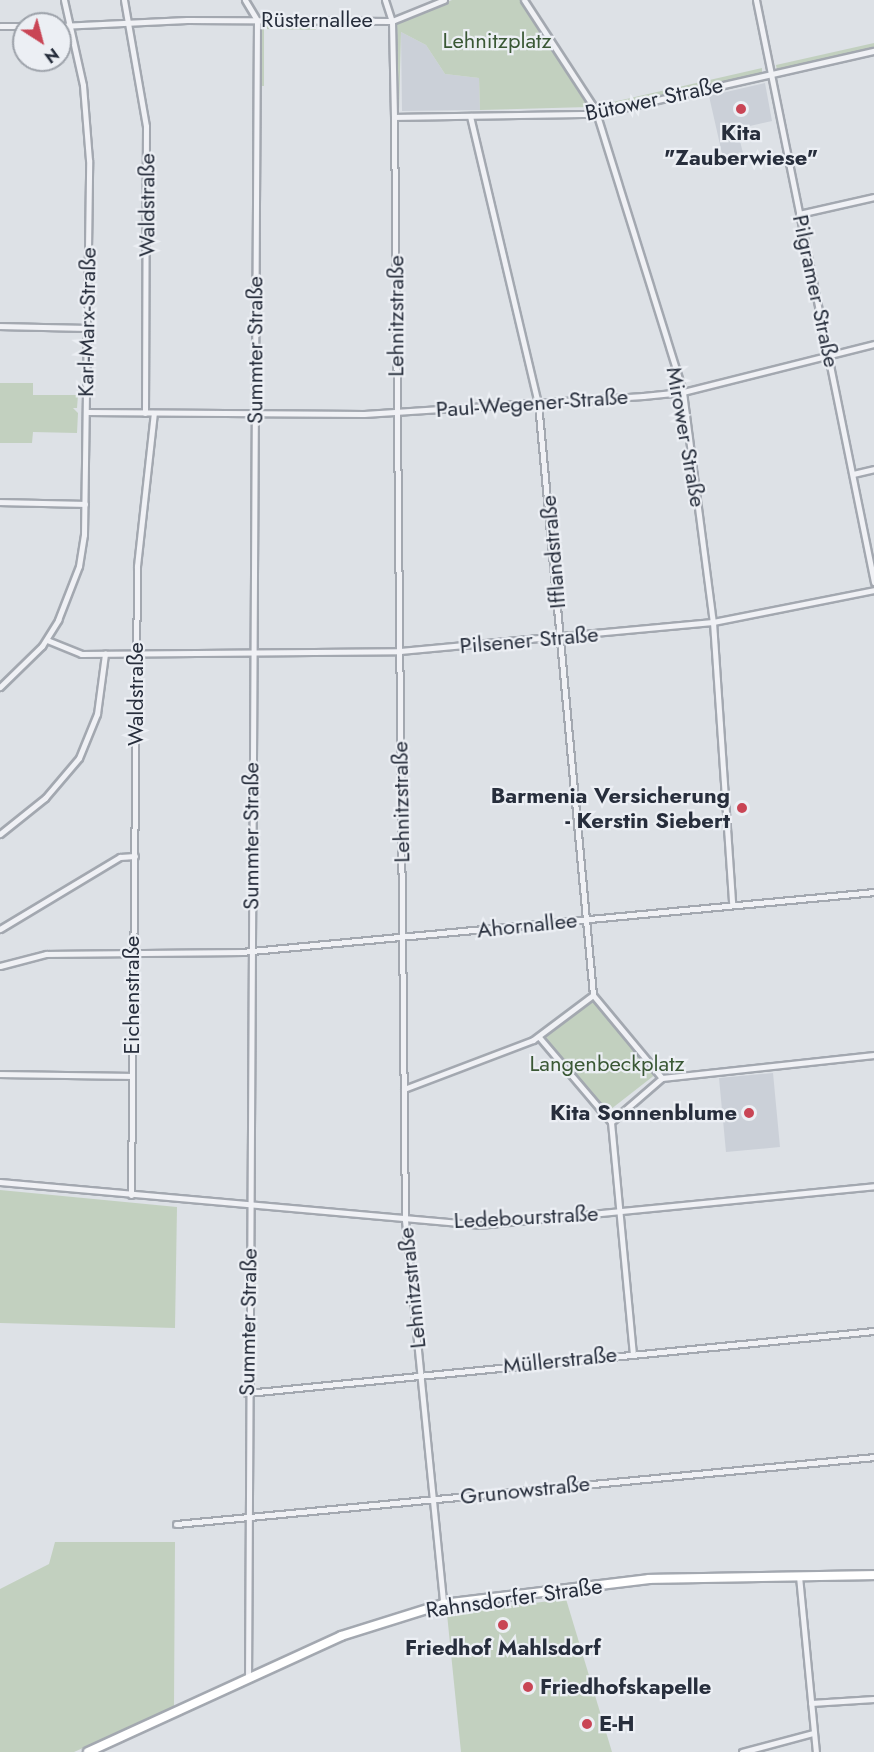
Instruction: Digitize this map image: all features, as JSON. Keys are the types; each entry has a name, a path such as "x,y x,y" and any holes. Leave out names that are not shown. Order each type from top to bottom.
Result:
{"street":[{"name":"Karl-Marx-Straße","path":"47,640 79,566 85,504 88,133 73,26 64,0"},
{"name":"Waldstraße","path":"124,0 130,23 146,126 145,413"},
{"path":"245,0 257,20"},
{"name":"Lehnitzstraße","path":"385,0 392,21 394,117 405,1220 443,1604"},
{"name":"Rüsternallee","path":"73,26 186,20 392,21 444,0"},
{"name":"Mirower Straße","path":"524,0 596,114 683,392 713,622 732,904"},
{"name":"Pilgramer Straße","path":"756,0 874,582"},
{"name":"Summter Straße","path":"248,1675 246,1517 257,20"},
{"name":"Bütower Straße","path":"394,117 596,114 874,51"},
{"name":"Ifflandstraße","path":"470,116 538,403 593,995"},
{"path":"799,214 874,197"},
{"path":"0,326 86,328"},
{"name":"Paul-Wegener-Straße","path":"86,412 183,414 396,412 683,392 874,344"},
{"name":"Waldstraße","path":"137,795 138,532 154,413"},
{"path":"853,474 874,469"},
{"path":"0,502 85,504"},
{"name":"Pilsener Straße","path":"47,640 64,649 105,654 400,651 713,622 874,590"},
{"path":"0,687 47,640"},
{"path":"0,834 45,798 79,758 97,714 105,654"},
{"name":"Eichenstraße","path":"132,1195 133,956 137,795"},
{"path":"0,929 120,857 135,856"},
{"name":"Ahornallee","path":"0,966 46,954 179,956 250,951 874,891"},
{"path":"404,1089 539,1036 593,995 662,1078"},
{"path":"539,1036 612,1122 633,1353"},
{"path":"612,1122 662,1078 874,1055"},
{"path":"0,1074 132,1076"},
{"name":"Ledebourstraße","path":"0,1182 177,1200 478,1225 874,1186"},
{"name":"Müllerstraße","path":"247,1393 633,1353 874,1331"},
{"name":"Grunowstraße","path":"176,1524 874,1457"},
{"name":"Rahnsdorfer Straße","path":"88,1752 248,1675 341,1636 443,1604 649,1579 874,1575"},
{"path":"799,1576 816,1752"},
{"path":"811,1703 874,1699"},
{"path":"742,1752 813,1733"}],"shaded area":[{"path":"401,32 426,45 445,74 479,78 480,110 402,111"},
{"name":"Kita \"Zauberwiese\"","path":"765,83 772,121 737,129 743,153 723,158 709,96"},
{"name":"Kita Sonnenblume","path":"773,1073 780,1147 726,1152 719,1078"}],"green space":[{"name":"Lehnitzplatz","path":"452,0 521,0 588,107 480,110 479,78 445,74 426,45 401,32 399,111 397,23"},
{"path":"264,22 315,23 316,30 264,29 264,86 259,86 259,28"},
{"path":"874,43 874,48 777,70 776,65"},
{"path":"762,68 762,73 606,108 600,105"},
{"path":"0,383 33,383 33,395 78,395 77,408 73,408 78,413 77,433 33,432 32,443 0,443"},
{"name":"Langenbeckplatz","path":"596,1001 656,1074 606,1113 544,1038 586,1003"},
{"path":"0,1190 177,1207 175,1328 0,1323"},
{"path":"55,1542 175,1542 174,1707 74,1752 0,1752 0,1589 49,1564"},
{"path":"566,1599 612,1752 461,1752 447,1614"}],"place":[{"name":"Kita \"Zauberwiese\"","path":"741,109"},
{"name":"Barmenia Versicherung - Kerstin Siebert","path":"742,808"},
{"name":"Kita Sonnenblume","path":"749,1113"},
{"name":"Friedhof Mahlsdorf","path":"503,1625"},
{"name":"Friedhofskapelle","path":"528,1687"},
{"name":"E-H","path":"587,1724"}]}
